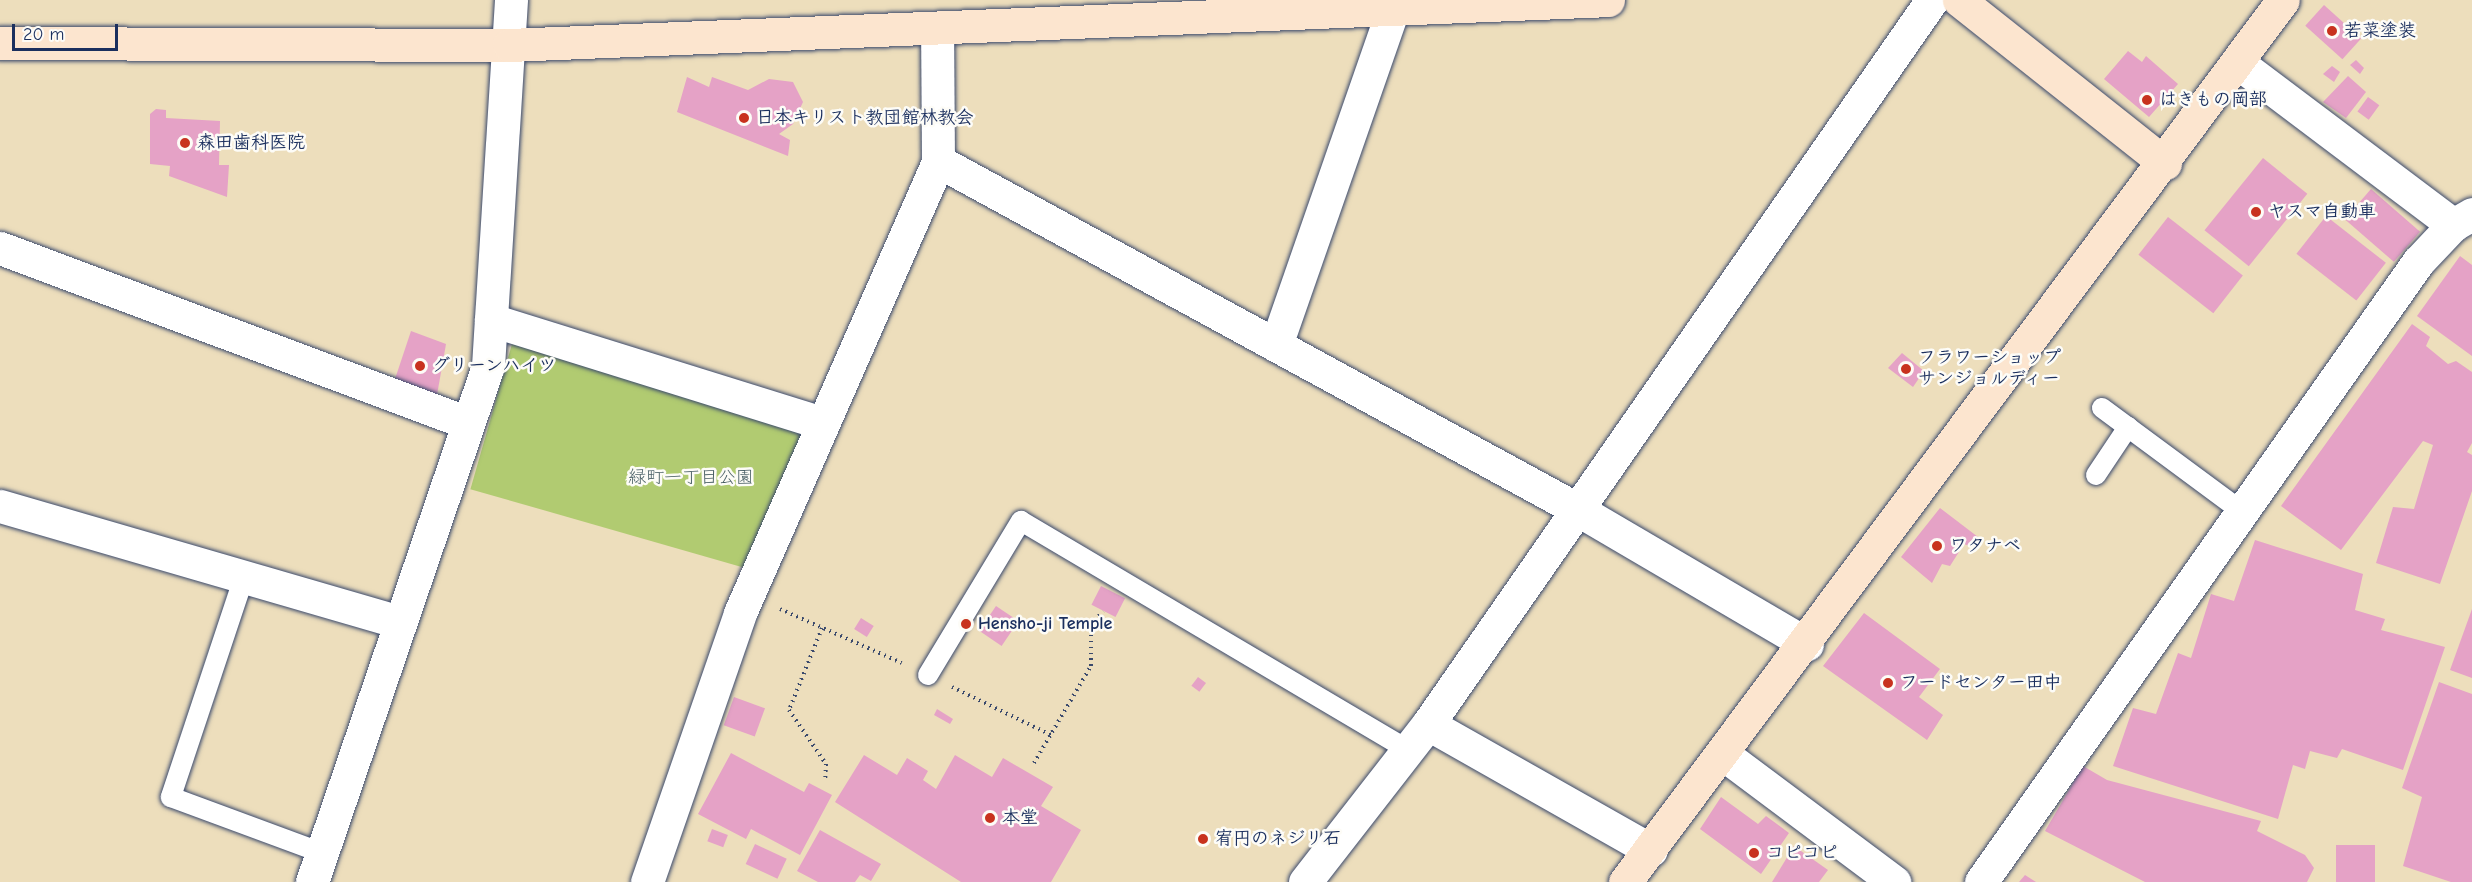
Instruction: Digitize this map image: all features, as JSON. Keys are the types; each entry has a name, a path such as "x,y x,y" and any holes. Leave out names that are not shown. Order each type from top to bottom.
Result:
{"street":[{"path":"317,868 488,366 511,0"},
{"path":"0,43 509,45 937,29 1230,8 1393,9 1608,0"},
{"path":"1305,882 1428,724 1575,508 1932,0"},
{"path":"1959,0 2165,163"},
{"path":"1625,882 1807,644 2165,163 2283,0"},
{"path":"1276,345 1393,9"},
{"path":"646,882 740,613 938,161 937,29"},
{"path":"1981,882 2418,262 2462,220 2237,62"},
{"path":"938,161 1575,508 1807,644"},
{"path":"0,248 467,423"},
{"path":"491,320 822,423"},
{"path":"0,506 400,622"},
{"path":"1428,724 1651,850"},
{"path":"1723,754 1894,882"}],"lane":[{"path":"2102,408 2241,510"},
{"path":"2096,475 2128,426"},
{"path":"928,675 1021,521 1408,750"},
{"path":"244,577 171,796 317,868"}],"path":[{"path":"1034,764 1091,666 1091,625 1103,611"},
{"path":"822,628 789,710 826,764 825,782"}],"green space":[{"name":"緑町一丁目公園","path":"512,344 803,428 762,573 470,489"}],"building":[{"name":"若菜塗装","path":"2324,5 2361,38 2342,59 2305,26"},
{"name":"はきもの岡部","path":"2128,51 2142,62 2146,56 2178,84 2149,117 2104,79"},
{"path":"2356,60 2364,68 2360,74 2350,65"},
{"path":"2332,66 2340,72 2334,82 2323,74"},
{"path":"2348,76 2366,92 2346,118 2323,102"},
{"name":"日本キリスト教団館林教会","path":"687,77 709,87 712,77 748,90 769,79 793,82 803,102 793,124 779,134 790,140 788,156 677,112"},
{"path":"2368,97 2379,105 2369,120 2357,112"},
{"name":"森田歯科医院","path":"156,109 166,110 166,118 220,121 219,165 229,165 227,197 169,176 170,166 150,164 150,114"},
{"name":"ヤスマ自動車","path":"2263,158 2307,194 2249,266 2204,230"},
{"path":"2371,189 2420,232 2394,262 2345,219"},
{"path":"2326,216 2386,263 2356,301 2296,254"},
{"path":"2168,217 2243,275 2213,313 2138,255"},
{"path":"2460,256 2472,265 2472,356 2417,316"},
{"path":"2412,324 2430,337 2426,346 2448,364 2456,361 2472,372 2472,443 2467,452 2472,455 2472,491 2440,584 2376,563 2393,507 2414,509 2433,445 2423,441 2341,550 2281,506"},
{"name":"グリーンハイツ","path":"411,331 446,344 437,395 395,379"},
{"name":"フラワーショップ サンジョルディー","path":"1902,353 1924,371 1913,387 1888,368"},
{"name":"ワタナベ","path":"1940,508 1978,537 1972,547 1964,544 1950,566 1942,564 1932,583 1901,557"},
{"path":"2255,540 2363,574 2355,610 2385,619 2381,630 2445,647 2403,770 2342,749 2337,758 2310,751 2305,769 2293,765 2278,819 2113,766 2133,708 2156,714 2178,653 2191,658 2211,594 2234,601"},
{"path":"1101,586 1125,598 1116,617 1091,605"},
{"path":"996,606 1018,621 1002,646 979,631"},
{"path":"2472,609 2472,678 2450,670"},
{"name":"フードセンター田中","path":"1864,613 1940,669 1919,697 1943,715 1927,740 1823,666"},
{"path":"861,618 874,626 867,637 854,629"},
{"path":"1198,677 1206,683 1199,692 1191,686"},
{"path":"2439,682 2472,694 2472,882 2451,882 2403,866 2422,797 2402,788"},
{"path":"734,697 765,708 755,736 724,725"},
{"path":"937,709 953,719 950,724 934,715"},
{"path":"731,753 804,792 809,783 832,795 800,855 751,829 746,839 698,814"},
{"name":"本堂","path":"864,755 897,775 907,758 928,771 923,780 936,789 955,755 992,777 1003,758 1053,787 1041,806 1081,830 1051,882 961,882 835,802"},
{"path":"2083,766 2107,780 2261,821 2257,831 2305,855 2314,868 2307,882 2145,882 2045,831"},
{"name":"コピコピ","path":"1721,797 1758,824 1766,816 1789,833 1761,874 1700,829"},
{"path":"712,829 728,835 723,847 707,841"},
{"path":"820,830 881,864 871,881 860,875 855,882 818,882 797,871"},
{"path":"755,844 787,859 777,879 746,864"},
{"path":"2336,845 2375,845 2375,882 2336,882"},
{"path":"1794,846 1828,870 1819,882 1772,882"},
{"path":"2025,875 2036,882 2019,882"}],"place":[{"name":"若菜塗装","path":"2332,31"},
{"name":"はきもの岡部","path":"2147,100"},
{"name":"日本キリスト教団館林教会","path":"744,118"},
{"name":"森田歯科医院","path":"185,143"},
{"name":"ヤスマ自動車","path":"2256,212"},
{"name":"グリーンハイツ","path":"420,366"},
{"name":"フラワーショップ サンジョルディー","path":"1906,369"},
{"name":"ワタナベ","path":"1937,546"},
{"name":"Hensho-ji Temple","path":"966,624"},
{"name":"フードセンター田中","path":"1888,683"},
{"name":"本堂","path":"990,818"},
{"name":"宥円のネジリ石","path":"1203,839"},
{"name":"コピコピ","path":"1754,853"}]}
